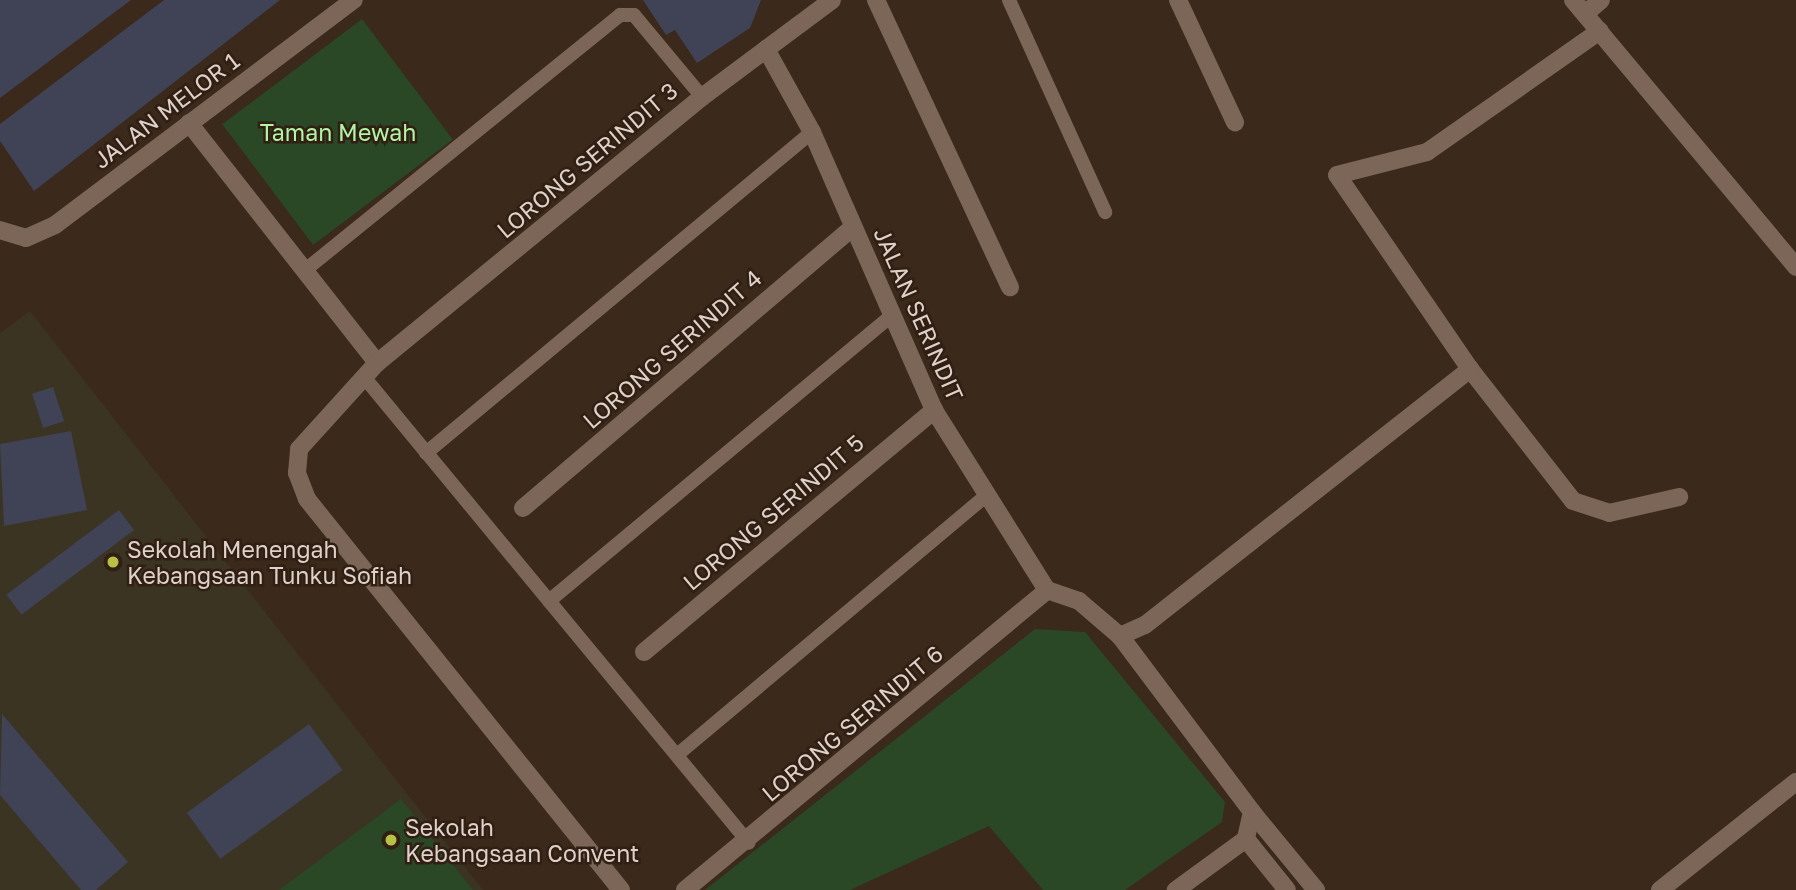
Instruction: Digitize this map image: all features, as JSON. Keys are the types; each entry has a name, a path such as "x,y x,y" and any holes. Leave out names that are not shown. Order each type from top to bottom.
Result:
{"street":[{"name":"JALAN MELOR 1","path":"0,230 26,238 40,234 354,0"},
{"name":"LORONG SERINDIT 3","path":"621,890 307,499 297,473 299,449 377,363 702,97 832,0"},
{"path":"876,0 1010,288"},
{"path":"1178,0 1235,122"},
{"path":"1573,0 1796,267"},
{"path":"1585,14 1601,0"},
{"path":"1600,31 1427,152 1338,175 1470,369 1573,501 1609,513 1679,497"},
{"name":"JALAN SERINDIT","path":"765,49 812,132 934,410 1046,590"},
{"path":"188,123 377,363"},
{"name":"LORONG SERINDIT 4","path":"523,508 853,226"},
{"path":"1121,636 1145,625 1470,369"},
{"name":"LORONG SERINDIT 5","path":"644,652 934,410"},
{"path":"1046,590 1079,601 1121,636 1252,812 1315,890"},
{"name":"LORONG SERINDIT 6","path":"685,890 749,843 1046,590"},
{"path":"1660,890 1796,782"},
{"path":"1176,890 1246,839 1252,812"},
{"path":"1246,839 1287,890"}],"lane":[{"path":"1009,0 1105,212"},
{"path":"304,271 620,15 634,15 702,97"},
{"path":"426,453 812,132"},
{"path":"549,601 892,315"},
{"path":"364,377 749,843"},
{"path":"677,755 987,495"}],"shaded area":[{"name":"Sekolah Menengah Kebangsaan Tunku Sofiah","path":"30,311 483,890 0,890 0,333"}],"green space":[{"name":"Taman Mewah","path":"362,19 453,140 313,245 222,124"},
{"path":"1035,629 1085,632 1225,802 1222,822 1125,890 1043,890 989,826 850,890 705,890"},
{"name":"Sekolah Kebangsaan Convent","path":"401,799 473,890 279,890"}],"building":[{"path":"0,0 131,0 0,98"},
{"path":"164,0 280,0 34,191 0,141 0,124"},
{"path":"643,0 761,0 750,28 697,63 675,30 666,35"},
{"path":"53,387 64,421 43,428 32,394"},
{"path":"71,431 87,510 4,526 0,444"},
{"path":"119,510 134,530 21,615 6,595"},
{"path":"2,714 128,862 96,890 81,890 0,795"},
{"path":"309,724 343,770 220,859 187,813"}],"place":[{"name":"Sekolah Menengah Kebangsaan Tunku Sofiah","path":"113,562"},
{"name":"Sekolah Kebangsaan Convent","path":"391,840"}]}
